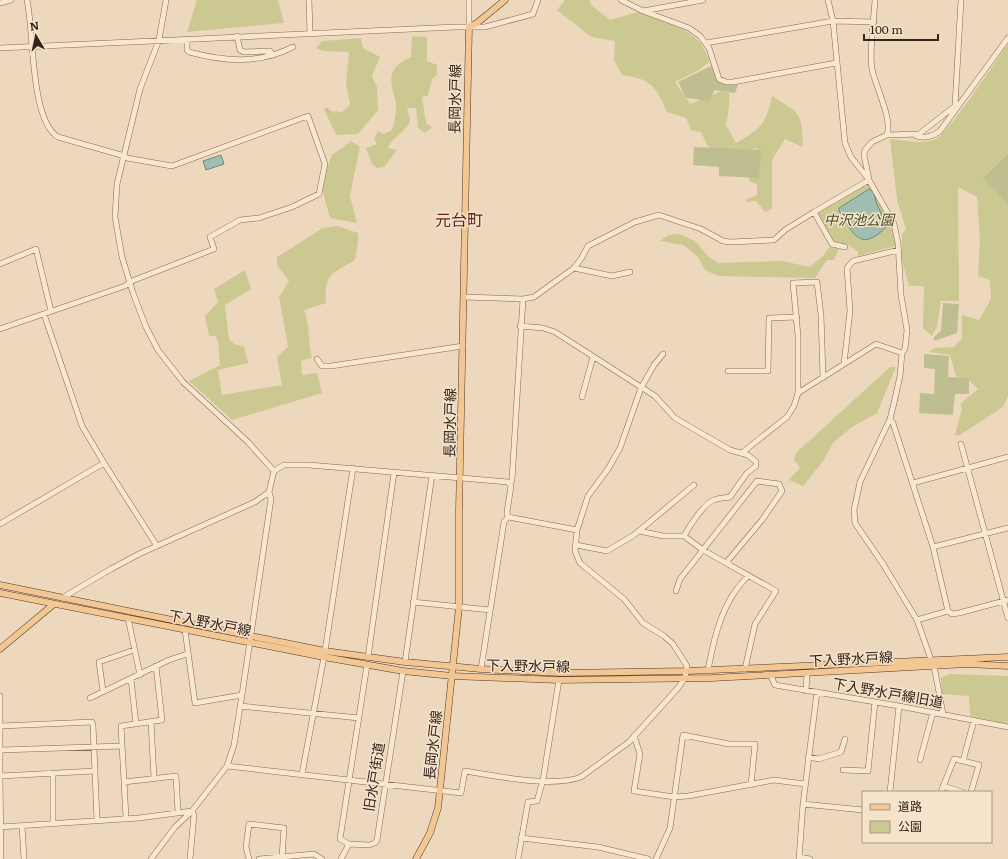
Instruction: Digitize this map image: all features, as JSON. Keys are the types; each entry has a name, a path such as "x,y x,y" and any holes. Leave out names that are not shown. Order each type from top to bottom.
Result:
{"main road":[{"path":"469,27 477,23 505,0"},
{"name":"長岡水戸線","path":"416,859 427,840 433,825 440,790 459,607 460,478 469,27"},
{"name":"下入野水戸線","path":"0,585 250,640"},
{"name":"下入野水戸線","path":"0,593 185,630 325,654 367,665 403,671 452,676 560,680 686,675 708,670 933,664 1008,666"},
{"path":"0,649 62,598"},
{"name":"下入野水戸線","path":"325,654 368,657 453,668 481,670 561,673 771,676 1008,657"}],"street":[{"path":"0,3 11,0"},
{"path":"0,329 130,284 132,281 214,249 210,237 240,220 259,218 292,207 319,194 326,164 308,116 172,166 124,157 54,134 48,126 39,103 27,0"},
{"path":"166,0 159,40 140,89 117,184 115,217 119,244 130,284 146,327 158,350 174,372 223,421 248,442 274,471"},
{"path":"309,0 310,33"},
{"path":"469,0 469,27"},
{"path":"0,48 237,36 491,26 533,14 538,0"},
{"path":"621,0 643,11 689,28 706,43 719,79 726,82 836,63"},
{"path":"643,11 703,0"},
{"path":"828,0 833,21 836,63 846,143 851,157 869,180 894,224 898,250 901,295 908,330 905,348 902,353 900,376 890,419 860,482 854,510 855,523 883,564 917,620 933,664 944,714"},
{"path":"875,0 871,64 887,119 887,135"},
{"path":"915,136 955,106 961,0"},
{"path":"706,43 833,21 874,22"},
{"path":"237,36 240,50 244,52 270,51 273,56"},
{"path":"869,180 864,152 872,142 887,135 921,137 933,136 940,131 1008,38"},
{"path":"186,39 187,50 189,52 228,60 244,60 273,56 294,47"},
{"path":"464,296 523,299 534,297 574,268 588,246 635,222 652,216 659,215 700,229 723,240 734,242 774,240 785,230 869,180"},
{"path":"814,212 832,244 845,247"},
{"path":"0,264 36,249 51,311"},
{"path":"844,364 850,311 847,268 853,261 898,250"},
{"path":"574,268 612,276 630,272"},
{"path":"742,452 787,417 794,406 798,393 797,317 793,283 817,282 821,315 823,377"},
{"path":"481,670 504,522 508,517 510,484 512,480 515,445 520,326 523,299"},
{"path":"44,314 82,426 157,546"},
{"path":"728,371 768,371 769,318 797,317"},
{"path":"520,326 547,329 660,400 675,418 730,450 742,452 756,462 756,466 747,473 730,497 709,502 695,517 684,536"},
{"path":"798,393 876,344 902,353"},
{"path":"317,359 322,366 330,366 463,346"},
{"path":"227,766 461,793 465,772 565,781 581,777 618,750 634,736 686,675 687,664 673,644 664,636 642,623 624,600 580,563 575,551 577,530 588,496 608,469 620,448 641,388 654,365 663,354"},
{"path":"582,397 593,358"},
{"path":"890,419 893,423 933,547 948,611"},
{"path":"961,444 1006,600 1008,618"},
{"path":"913,483 1008,457"},
{"path":"0,524 104,463"},
{"path":"151,859 175,827 192,811 227,766 234,745 271,499 269,492 274,471 280,467 290,465 353,468 394,473 508,482 510,484"},
{"path":"302,774 325,654 353,468"},
{"path":"368,657 394,473"},
{"path":"405,662 432,475"},
{"path":"676,591 680,579 756,481 779,484 782,491 762,520 726,563"},
{"path":"576,545 607,550 639,531 694,485"},
{"path":"62,598 111,568 255,502 269,492"},
{"path":"508,517 577,530"},
{"path":"933,547 1008,528"},
{"path":"639,531 663,536 684,536 703,550 776,591 755,624 745,669"},
{"path":"708,670 721,622 734,593 748,576"},
{"path":"917,620 948,611 952,614 959,613 1006,600"},
{"path":"413,602 490,610"},
{"path":"128,618 140,675"},
{"path":"185,630 187,654 195,703 242,695"},
{"path":"103,691 99,662 134,650"},
{"path":"90,698 156,666 187,654"},
{"path":"342,859 349,844 340,839 367,665"},
{"path":"126,818 121,726 162,720 156,666"},
{"name":"旧水戸街道","path":"349,844 373,845 377,840 403,671"},
{"path":"806,691 807,673"},
{"name":"下入野水戸線旧道","path":"771,676 775,685 933,712 1008,727"},
{"path":"131,679 136,724"},
{"path":"518,859 528,802 537,801 543,780 560,680"},
{"path":"810,859 799,858 805,784 817,692"},
{"path":"0,696 0,776 95,771"},
{"path":"843,770 868,771 875,702"},
{"path":"240,706 359,718"},
{"path":"890,791 899,706"},
{"path":"920,760 933,712"},
{"path":"964,761 974,720"},
{"path":"1,726 92,722 97,820"},
{"path":"151,722 154,778"},
{"path":"656,859 670,828 683,735 729,744 755,744 751,784"},
{"path":"634,736 640,754 634,791 674,797 697,795 774,780 805,784"},
{"path":"808,758 819,759 841,752 845,740"},
{"path":"1,750 122,746"},
{"path":"941,791 954,759 979,765 971,791"},
{"path":"53,773 53,824"},
{"path":"0,776 1,859"},
{"path":"124,782 176,776 178,812"},
{"path":"943,786 959,791"},
{"path":"803,804 862,810"},
{"path":"0,826 53,824 192,811"},
{"path":"190,859 194,815 192,811"},
{"path":"249,859 246,847 249,824 284,828 282,857"},
{"path":"22,826 24,859"},
{"path":"521,838 598,847 648,859"},
{"path":"259,859 314,854 322,859"}],"green space":[{"path":"197,0 278,0 284,23 187,32"},
{"path":"565,0 590,0 591,5 610,20 638,12 685,30 701,43 710,61 699,70 675,82 690,104 722,91 729,93 729,107 726,125 736,143 751,134 761,125 765,119 772,96 798,115 802,127 803,147 785,139 772,160 772,209 765,212 756,201 747,202 745,200 757,195 757,184 750,182 748,177 759,178 757,148 720,157 707,145 701,132 691,130 686,118 667,112 656,90 651,85 640,79 622,75 614,60 615,41 591,37 557,10"},
{"path":"412,36 427,37 427,61 437,65 437,75 432,79 428,96 422,97 426,123 432,127 425,133 418,128 416,108 407,108 410,120 406,128 388,148 397,150 384,167 377,168 372,164 366,148 377,144 374,139 378,131 383,134 391,131 395,119 396,103 391,78 397,66 401,62 411,57"},
{"path":"361,38 363,48 380,57 372,76 377,87 378,110 358,134 336,135 324,109 327,107 331,111 342,112 350,105 346,84 349,52 323,51 316,48 322,41"},
{"path":"1008,44 1008,396 1003,407 960,435 955,435 962,409 960,404 978,389 969,380 956,376 950,355 929,352 934,348 954,347 962,338 962,315 979,320 991,299 990,280 978,276 980,240 977,197 958,187 959,301 941,301 937,326 932,336 923,328 924,286 909,286 902,261 902,234 906,229 897,200 890,139 925,142 936,139 951,124"},
{"path":"351,141 360,147 350,196 357,223 330,218 322,189 325,173 332,155"},
{"name":"中沢池公園","path":"866,184 870,185 891,225 896,246 858,256 858,252 849,245 834,241 818,214 818,211"},
{"path":"337,226 358,233 355,260 340,268 328,280 326,286 326,303 304,310 312,358 301,361 302,375 317,373 322,393 232,420 189,381 220,365 218,341 215,336 209,336 205,316 218,302 214,289 245,270 251,289 225,305 229,339 234,344 244,347 248,363 218,370 222,395 282,385 277,357 288,347 279,297 289,281 277,265 277,257 323,228"},
{"path":"679,234 695,241 708,256 718,263 782,261 810,267 823,256 829,247 839,249 834,260 827,260 815,278 718,276 705,270 698,257 683,245 660,241 669,235"},
{"path":"890,367 896,367 877,413 852,427 833,443 824,460 803,486 789,480 800,468 794,459 797,452"},
{"path":"950,674 1008,676 1008,725 970,716 969,696 942,694 941,678"}],"shaded area":[{"path":"711,66 720,83 738,85 735,93 714,90 710,101 686,98 678,82"},
{"path":"694,147 761,150 759,178 719,176 719,167 693,165"},
{"path":"1008,154 1008,204 983,178"},
{"path":"221,155 224,164 206,170 203,161"},
{"path":"869,189 874,193 876,202 887,226 871,238 864,239 859,238 849,227 839,211 839,208"},
{"path":"943,303 959,304 957,333 934,341 934,337 941,331"},
{"path":"924,354 949,356 948,377 969,378 969,394 955,394 953,415 919,413 920,393 934,394 935,369 924,368"}],"district":[{"name":"元台町","path":"459,220"}]}
